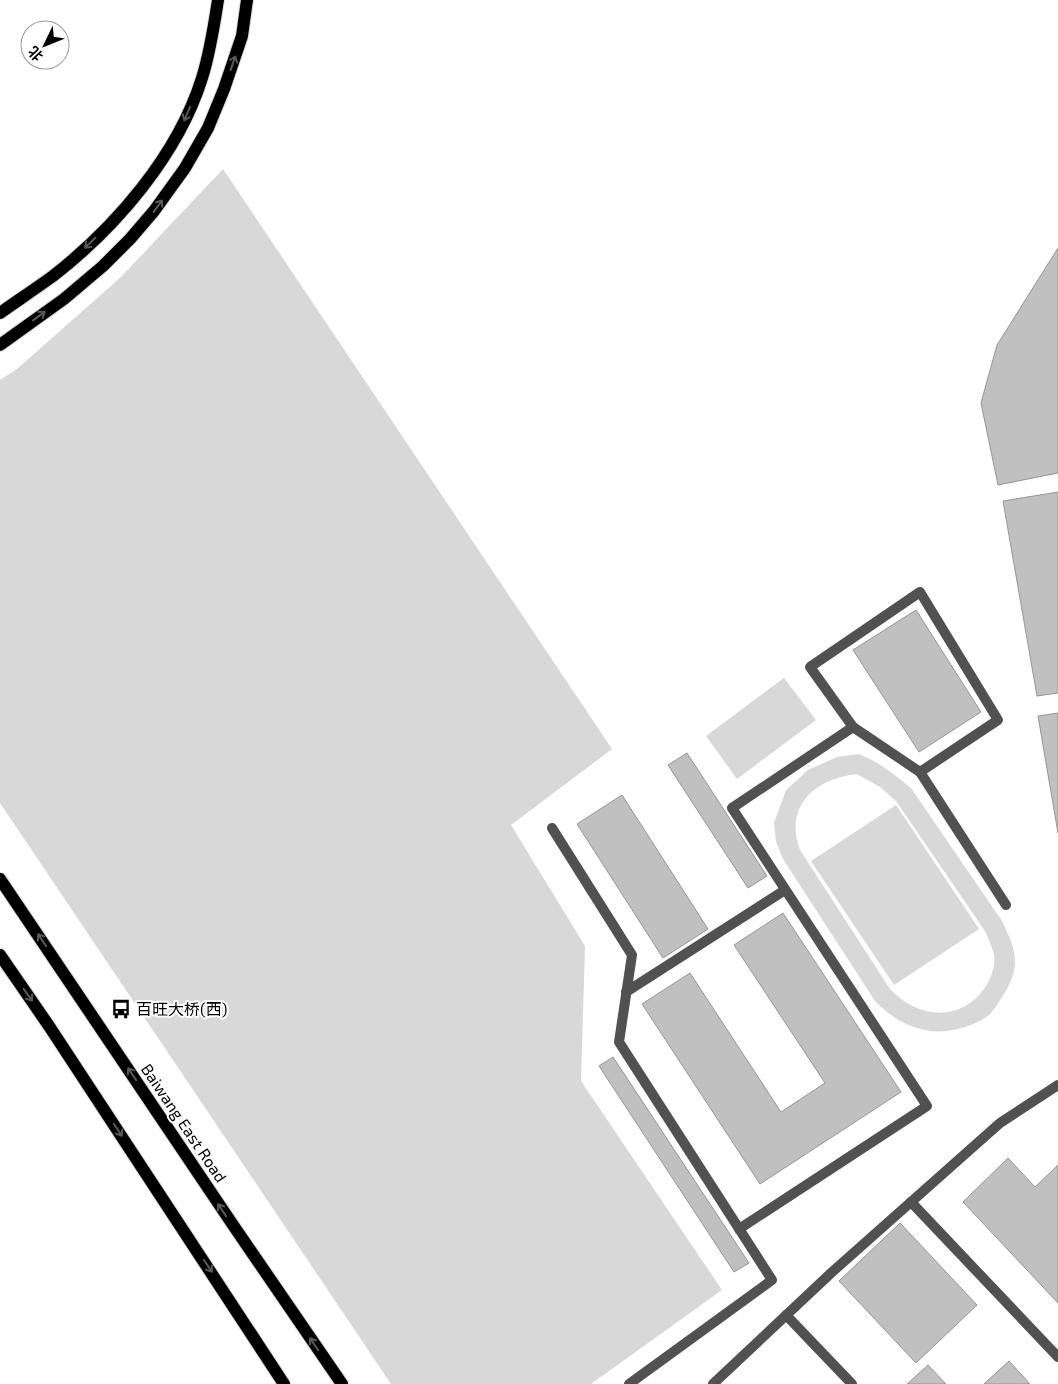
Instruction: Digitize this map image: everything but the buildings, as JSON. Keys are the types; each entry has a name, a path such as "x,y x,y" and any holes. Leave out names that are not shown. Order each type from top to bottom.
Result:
{"main road":[{"path":"0,313 54,275 83,250 113,220 157,167 186,117 202,78 218,0"},
{"path":"0,345 64,298 103,266 154,211 185,168 208,128 224,89 242,36 247,0"},
{"name":"Baiwang East Road","path":"0,878 238,1234 342,1384"},
{"path":"0,955 49,1026 284,1384"}],"lane":[{"path":"920,772 998,720 920,592 810,666 853,727 920,772 1006,905"},
{"path":"739,1229 927,1106 732,808 853,727"},
{"path":"552,828 632,955 619,1042 772,1280 629,1384"},
{"path":"626,992 786,890"},
{"path":"713,1384 831,1273 1000,1123 1058,1085"},
{"path":"911,1202 1058,1357"},
{"path":"786,1315 852,1384"}],"shaded area":[{"path":"223,169 612,749 511,825 585,946 581,1081 722,1290 591,1384 391,1384 0,803 0,380 17,369 121,277"},
{"path":"784,678 816,720 737,779 706,736"},
{"path":"859,754 880,765 911,788 1002,921 1013,947 1015,965 1012,979 989,1015 972,1025 949,1031 925,1030 904,1023 884,1009 875,1001 783,859 776,842 774,823 786,790 808,770 837,757","holes":["857,774 880,787 896,801 985,931 992,947 994,956 993,971 984,989 974,1000 950,1012 925,1011 901,999 890,989 800,850 796,834 796,820 806,797 816,789 828,782"]},
{"path":"896,805 979,929 894,985 811,861"}],"place":[{"name":"百旺大桥(西)","path":"121,1009"}]}
